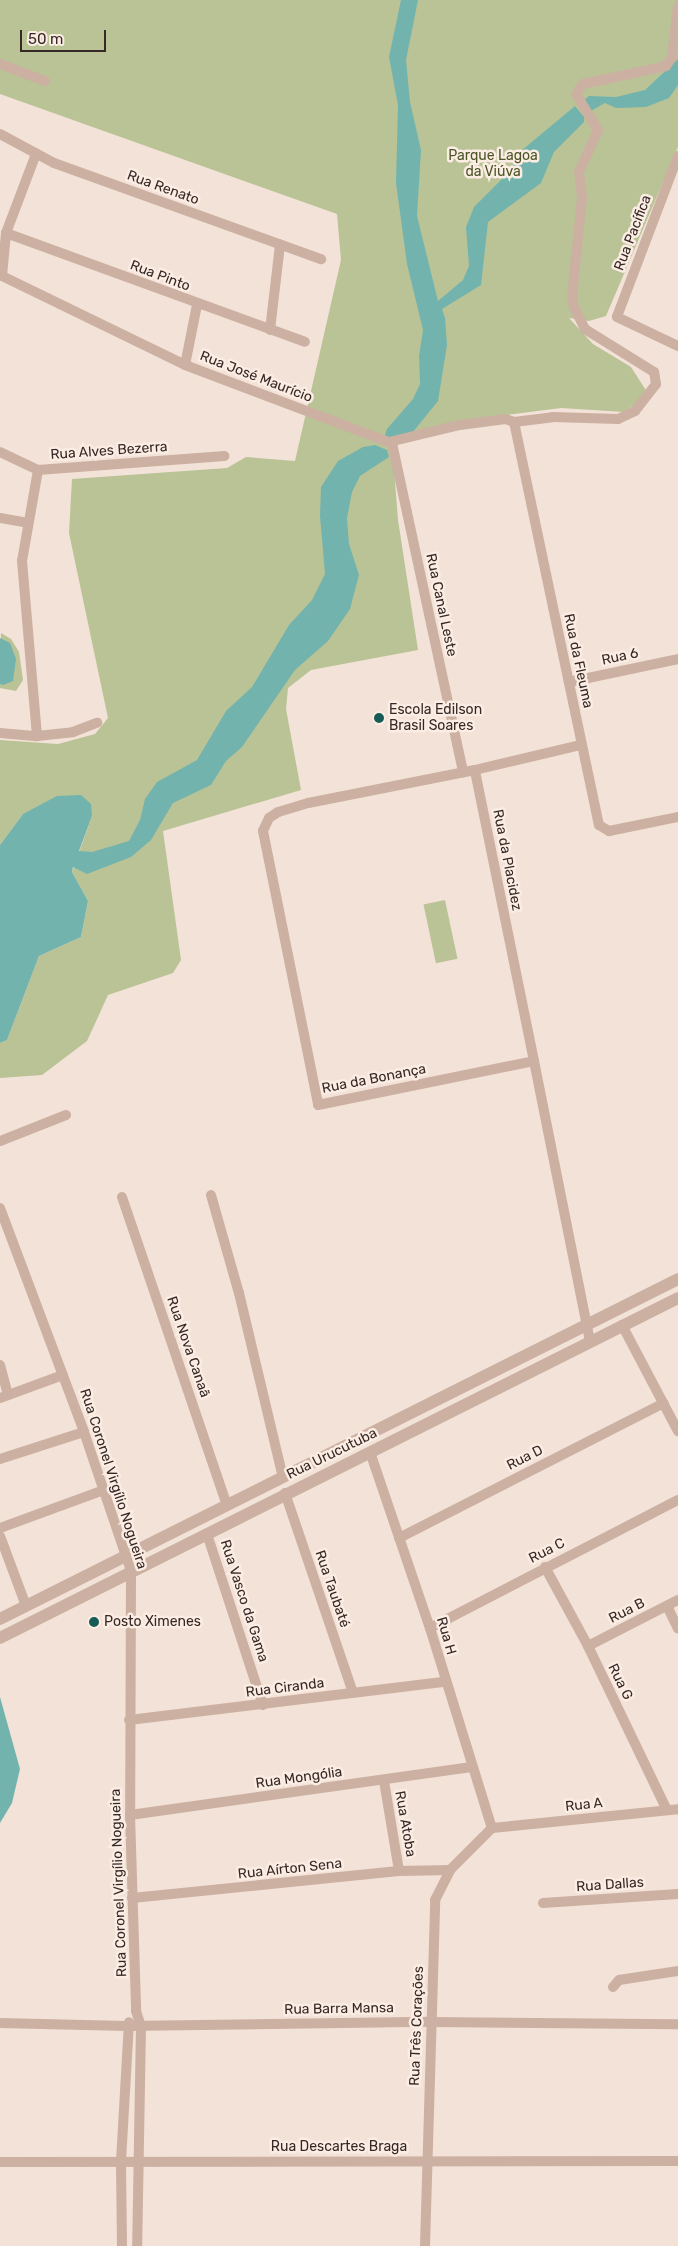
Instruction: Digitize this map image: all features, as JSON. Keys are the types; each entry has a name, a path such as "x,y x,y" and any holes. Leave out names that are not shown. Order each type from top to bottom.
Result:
{"street":[{"path":"392,443 460,425 506,419 514,422 553,418 618,419 635,412 656,384 654,372 585,330 574,307 572,298 582,197 579,172 598,130 576,94 583,84 666,66 672,57 678,6"},
{"path":"0,64 45,81"},
{"name":"Rua Renato","path":"0,134 54,163 321,259"},
{"path":"1,275 6,233 36,154"},
{"name":"Rua Pacífica","path":"678,156 617,314 619,321 678,346"},
{"name":"Rua Pinto","path":"6,233 197,305 305,342"},
{"path":"270,330 280,245"},
{"name":"Rua José Maurício","path":"1,275 185,365 392,443"},
{"path":"185,365 197,305"},
{"name":"Rua da Fleuma","path":"514,422 599,825 604,830 678,816"},
{"name":"Rua Canal Leste","path":"392,443 463,772"},
{"name":"Rua Alves Bezerra","path":"0,452 38,470 224,456"},
{"path":"37,736 22,561 27,523 39,478 38,470"},
{"path":"0,518 27,523"},
{"name":"Rua 6","path":"568,682 678,659"},
{"path":"0,733 37,736 73,732 97,723"},
{"path":"475,770 581,746"},
{"name":"Rua da Bonança","path":"475,770 308,803 278,812 264,824 263,831 318,1105 534,1062"},
{"name":"Rua da Placidez","path":"475,770 534,1062"},
{"path":"534,1062 590,1342"},
{"path":"0,1141 66,1115"},
{"path":"211,1195 239,1293 283,1478"},
{"name":"Rua Nova Canaã","path":"122,1197 227,1506"},
{"name":"Rua Coronel Virgílio Nogueira","path":"0,1208 64,1375 131,1572 130,1815 136,2011 141,2026 136,2161 137,2246"},
{"name":"Rua Urucutuba","path":"0,1618 127,1558 678,1279"},
{"name":"Rua Urucutuba","path":"0,1638 208,1534 285,1493 678,1298"},
{"path":"622,1325 678,1431"},
{"path":"0,1365 4,1397 64,1375"},
{"path":"449,1396 456,1409"},
{"name":"Rua D","path":"399,1538 664,1403"},
{"path":"423,1409 430,1422"},
{"path":"0,1459 84,1432"},
{"name":"Rua H","path":"370,1452 430,1628 445,1682 492,1828"},
{"path":"0,1528 104,1490"},
{"name":"Rua Taubaté","path":"285,1493 353,1693"},
{"name":"Rua C","path":"430,1628 678,1500"},
{"name":"Rua Vasco da Gama","path":"208,1534 263,1705"},
{"path":"0,1536 26,1606"},
{"name":"Rua G","path":"545,1567 588,1646 667,1810"},
{"name":"Rua B","path":"588,1646 678,1600"},
{"path":"667,1606 678,1629"},
{"name":"Rua Ciranda","path":"129,1720 445,1682"},
{"name":"Rua Mongólia","path":"130,1815 384,1781 472,1767"},
{"name":"Rua Atoba","path":"384,1781 399,1871"},
{"name":"Rua A","path":"492,1828 678,1809"},
{"name":"Rua Três Corações","path":"425,2246 435,1900 450,1870 492,1828"},
{"name":"Rua Aírton Sena","path":"132,1898 399,1871 450,1870"},
{"name":"Rua Dallas","path":"543,1903 678,1894"},
{"path":"613,1987 619,1980 678,1971"},
{"path":"122,2246 121,2161 126,2026 136,2011"},
{"name":"Rua Barra Mansa","path":"0,2023 126,2026 430,2022 678,2024"},
{"name":"Rua Descartes Braga","path":"0,2162 426,2160 678,2162"}],"green space":[{"name":"Parque Lagoa da Viúva","path":"0,0 678,0 678,147 606,316 589,321 569,318 593,344 631,367 649,395 624,412 561,408 465,420 392,444 398,520 418,650 311,670 288,688 286,709 301,790 163,831 181,960 173,973 108,995 87,1041 42,1075 0,1078 0,1043 7,1040 39,956 81,937 88,901 72,872 92,816 23,814 0,845 0,740 58,744 95,734 108,718 69,533 72,479 227,468 246,457 295,461 341,260 337,214 0,94"},
{"path":"1,633 11,639 19,652 23,680 16,691 0,688"},
{"path":"445,900 457,959 436,963 423,905"}],"water":[{"path":"401,0 418,0 406,60 410,102 421,150 417,216 438,301 463,280 469,266 466,227 474,207 511,170 521,151 575,106 584,117 584,122 554,152 541,183 488,222 481,285 442,309 445,318 447,345 438,401 408,438 384,438 387,429 413,399 420,384 419,356 423,330 407,264 396,183 398,105 389,57"},
{"path":"678,59 678,85 669,98 646,107 616,108 605,103 591,111 583,101 589,96 616,97 645,90"},
{"path":"375,445 387,450 389,457 360,476 352,492 347,518 349,544 359,575 350,609 328,641 295,670 242,747 226,761 211,785 173,803 151,840 131,857 87,874 73,867 72,872 88,901 81,937 39,956 7,1040 0,1043 0,845 23,814 57,796 81,795 91,804 92,816 79,851 92,852 129,841 140,820 145,799 157,782 197,760 226,711 252,687 289,625 312,600 325,574 320,516 321,487 338,461 363,447"},
{"path":"0,638 10,643 16,659 13,681 3,685 0,684"},
{"path":"0,1697 20,1769 12,1803 0,1823"}],"place":[{"name":"Escola Edilson Brasil Soares","path":"379,718"},
{"name":"Posto Ximenes","path":"94,1622"}]}
